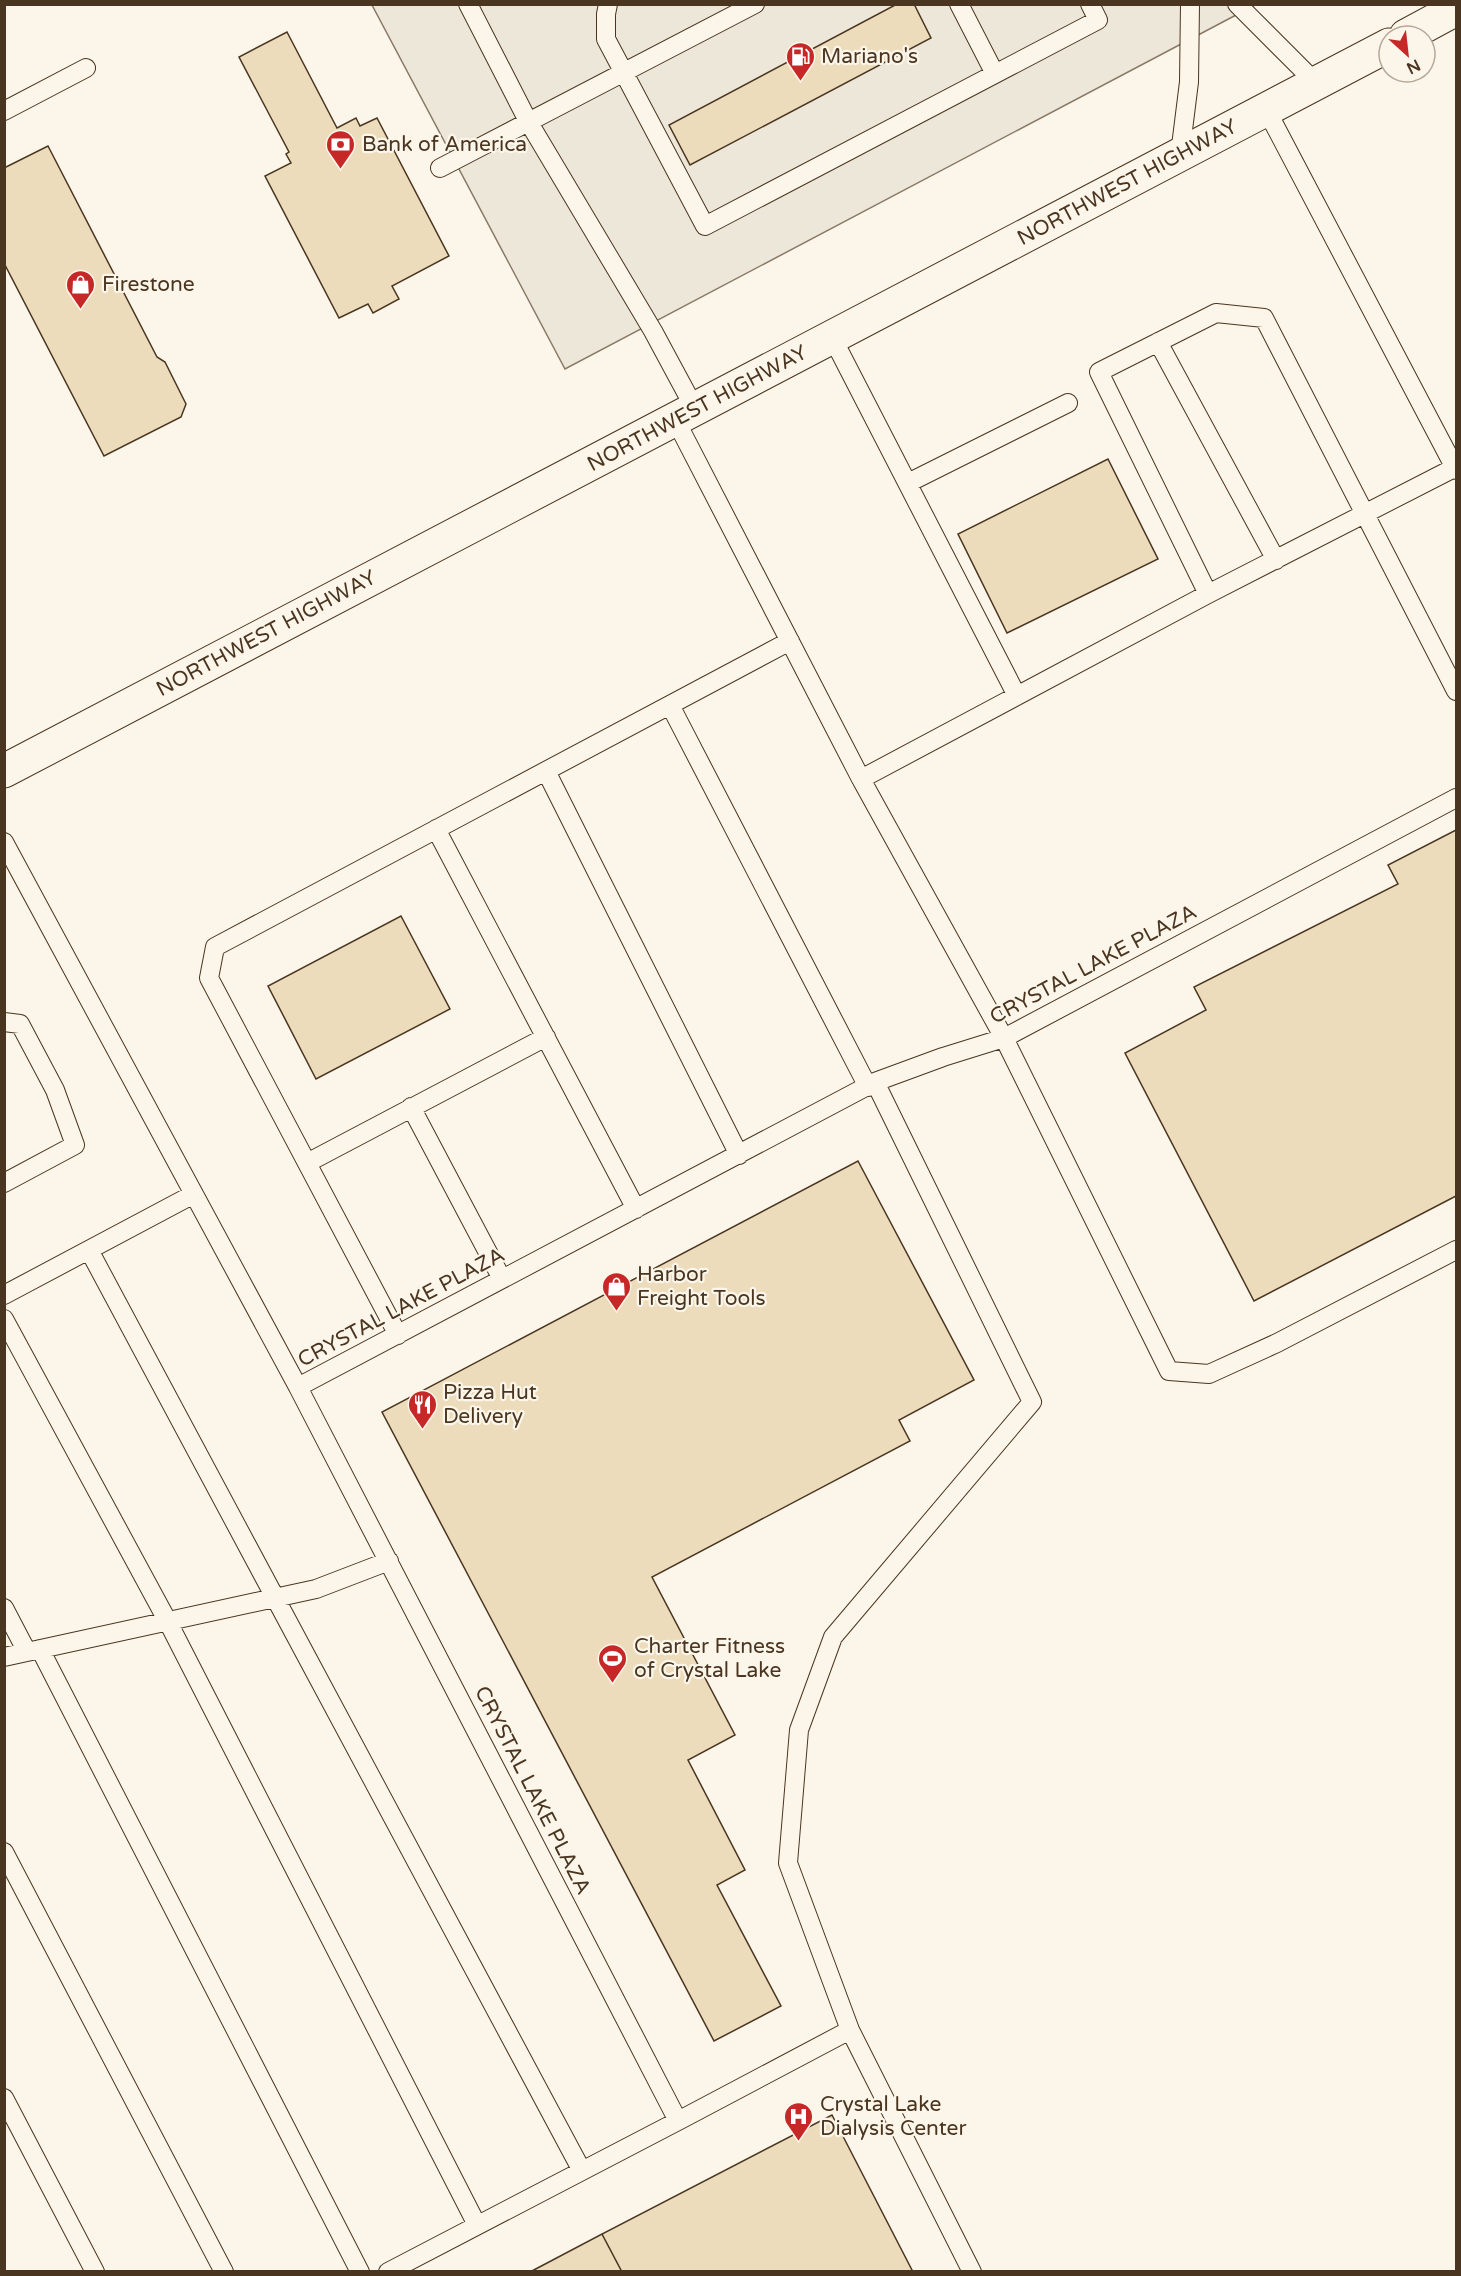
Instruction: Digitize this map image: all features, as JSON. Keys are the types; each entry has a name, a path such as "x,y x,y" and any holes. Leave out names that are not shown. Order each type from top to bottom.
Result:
{"main road":[{"path":"1428,24 1456,9"},
{"name":"NORTHWEST HIGHWAY","path":"4,771 1377,51"}],"lane":[{"path":"468,4 528,121 653,331 685,414 790,641 861,779 1004,1038 1169,1371 1209,1374 1277,1343 1456,1250"},
{"path":"608,4 606,39 705,226 1098,20 1090,4"},
{"path":"440,168 624,73 732,11 755,4"},
{"path":"958,4 995,74"},
{"path":"1180,154 1189,82 1190,4"},
{"path":"1237,4 1316,83"},
{"path":"4,111 86,68"},
{"path":"861,779 1209,594 1456,468 1266,109"},
{"path":"1209,594 1099,372 1216,313 1264,318 1456,691"},
{"path":"832,337 1017,696"},
{"path":"1158,342 1276,560"},
{"path":"908,483 1068,403"},
{"path":"398,1335 209,978 215,946 790,641"},
{"path":"670,705 872,1085 1032,1402 833,1637 799,1730 788,1863 850,2030 972,2271"},
{"path":"546,771 739,1155"},
{"name":"CRYSTAL LAKE PLAZA","path":"678,2121 298,1387 872,1085 943,1057 1004,1038 1456,798"},
{"path":"436,830 636,1209"},
{"path":"4,842 298,1387"},
{"path":"4,1023 20,1024 55,1090 75,1145 4,1183"},
{"path":"307,1163 546,1037"},
{"path":"411,1107 502,1279"},
{"path":"4,1295 194,1194"},
{"path":"89,1250 582,2171"},
{"path":"4,1319 168,1622 477,2225"},
{"path":"4,1657 316,1589 389,1561"},
{"path":"4,1608 33,1650 360,2271"},
{"path":"4,1852 224,2271"},
{"path":"388,2271 850,2030"},
{"path":"4,2098 95,2271"}],"shaded area":[{"path":"372,5 1255,5 565,369"}],"building":[{"name":"Mariano's","path":"897,4 914,4 931,38 690,165 669,125"},
{"name":"Bank of America","path":"287,32 337,128 356,118 360,126 377,118 449,256 392,286 399,299 373,313 368,304 339,318 265,176 291,163 286,154 289,152 239,57"},
{"name":"Firestone","path":"48,146 157,357 165,362 186,404 181,417 104,456 4,263 4,168"},
{"path":"1108,459 1158,559 1007,633 958,534"},
{"path":"1456,830 1456,1196 1254,1301 1125,1053 1206,1010 1194,987 1398,884 1388,865"},
{"path":"401,916 450,1009 316,1079 268,986"},
{"path":"858,1161 974,1380 899,1420 910,1441 652,1577 735,1735 688,1760 745,1870 717,1885 781,2006 714,2041 382,1412"},
{"path":"832,2115 913,2272 622,2272 602,2234"},
{"path":"602,2234 622,2272 530,2272"}],"place":[{"name":"Mariano's","path":"800,82"},
{"name":"Bank of America","path":"341,170"},
{"name":"Firestone","path":"81,310"},
{"name":"Harbor Freight Tools","path":"616,1312"},
{"name":"Pizza Hut Delivery","path":"422,1430"},
{"name":"Charter Fitness of Crystal Lake","path":"613,1684"},
{"name":"Crystal Lake Dialysis Center","path":"799,2142"}]}
